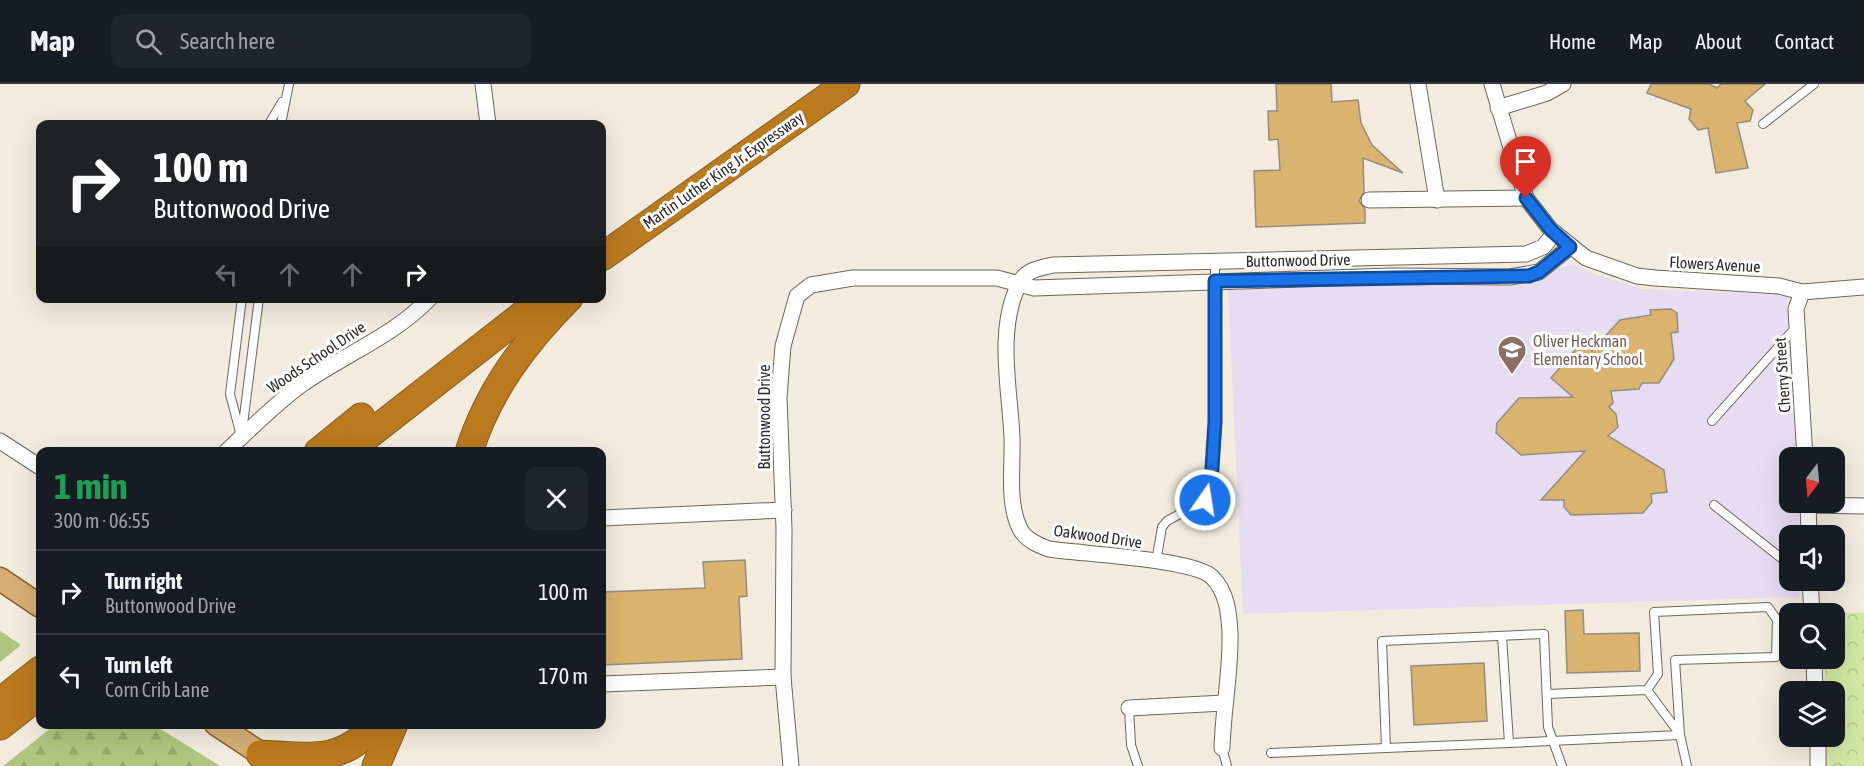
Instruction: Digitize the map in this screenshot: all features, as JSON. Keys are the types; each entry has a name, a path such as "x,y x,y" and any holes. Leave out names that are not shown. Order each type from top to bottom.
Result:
{"highway":[{"name":"Martin Luther King Jr. Expressway","path":"606,231 813,84"},
{"name":"Martin Luther King Jr. Expressway","path":"606,253 846,84"},
{"path":"606,263 645,225"},
{"path":"324,447 508,303"},
{"path":"353,447 538,303"},
{"path":"471,447 480,421 500,382 533,337 564,303"},
{"path":"0,702 36,673"},
{"path":"0,726 36,697"},
{"path":"270,760 335,754 351,747 372,729"},
{"path":"362,766 376,729"},
{"path":"376,766 393,729"},
{"path":"393,766 394,729"}],"main road":[{"path":"0,579 36,603"},
{"path":"224,729 270,760"}],"street":[{"path":"483,84 488,120"},
{"path":"1418,84 1437,200"},
{"path":"1369,200 1526,198 1492,84"},
{"path":"1498,108 1547,93 1563,84"},
{"name":"Flowers Avenue","path":"1526,198 1555,233 1570,247 1586,258 1637,276 1779,286 1802,292 1864,287"},
{"name":"Buttonwood Drive","path":"1019,283 1032,270 1053,265 1526,254 1543,247 1555,233"},
{"name":"Buttonwood Drive","path":"791,766 783,677 784,510 780,375 793,306 804,289 811,285 854,278 997,278 1034,288 1392,276 1520,276 1539,272 1570,247"},
{"name":"Oakwood Drive","path":"1019,283 1010,315 1007,361 1014,505 1021,531 1038,545 1049,549 1156,562 1202,571 1211,577 1222,591 1227,604 1230,631 1222,748"},
{"name":"Cherry Street","path":"1802,292 1798,297 1797,326 1803,447"},
{"name":"Woods School Drive","path":"231,447 301,385 405,321 425,303"},
{"path":"0,441 36,464"},
{"path":"1845,505 1864,506"},
{"path":"606,518 784,510"},
{"path":"606,684 783,677"},
{"path":"1129,708 1224,703"},
{"path":"1818,747 1818,766"}],"lane":[{"path":"282,120 289,84"},
{"path":"1763,124 1815,84"},
{"path":"271,120 285,98"},
{"path":"1156,562 1162,527 1167,521 1205,500 1211,483 1215,262"},
{"path":"241,303 230,394 241,436"},
{"path":"241,436 258,303"},
{"path":"1712,421 1797,326"},
{"path":"1714,505 1779,556"},
{"path":"1647,690 1658,674 1654,612 1768,607 1777,620 1776,657 1676,660 1680,735 1687,766"},
{"path":"1386,748 1382,641 1544,634 1548,726 1562,766"},
{"path":"1502,636 1509,743"},
{"path":"1547,694 1647,690"},
{"path":"1647,690 1680,735"},
{"path":"1129,708 1131,745 1138,766"},
{"path":"1271,753 1680,735"},
{"path":"1222,748 1227,766"}],"shaded area":[{"name":"Oliver Heckman Elementary School","path":"1572,264 1594,274 1642,289 1787,295 1795,447 1779,447 1779,513 1799,513 1799,525 1779,525 1779,591 1799,591 1799,597 1243,614 1228,290 1360,285 1507,285 1538,279 1557,268"}],"green space":[{"path":"1845,613 1864,613 1864,766 1827,766 1826,747 1845,747 1845,681 1825,681 1824,669 1845,669"},
{"path":"0,631 21,645 0,662"},
{"path":"50,729 160,729 220,766 3,766"}],"building":[{"path":"1276,84 1331,84 1332,102 1358,100 1361,123 1372,145 1403,173 1363,158 1364,192 1359,201 1365,209 1365,223 1256,227 1254,171 1280,170 1278,139 1269,140 1268,111 1277,111"},
{"path":"1651,84 1709,84 1717,88 1721,84 1765,84 1745,101 1753,110 1750,121 1737,123 1748,168 1716,173 1708,128 1698,130 1689,119 1691,109 1647,93"},
{"path":"1671,309 1677,313 1678,332 1671,333 1674,359 1659,383 1642,383 1639,389 1611,391 1613,403 1609,407 1616,414 1618,427 1608,436 1664,470 1667,492 1651,494 1652,502 1643,513 1571,515 1564,507 1564,500 1541,500 1585,451 1521,455 1496,433 1497,423 1519,398 1573,397 1551,378 1582,342 1592,351 1620,320 1651,315 1650,310"},
{"path":"745,560 747,596 739,597 742,659 606,665 606,592 705,588 703,562"},
{"path":"1583,610 1584,634 1639,633 1640,671 1567,673 1565,611"},
{"path":"1484,663 1487,721 1414,725 1411,666"}],"place":[{"name":"Oliver Heckman Elementary School","path":"1512,376"}],"route":[{"path":"1205,500 1211,483 1215,422 1215,281 1392,276 1486,278 1529,276 1539,272 1570,247 1551,230 1526,198"}]}
